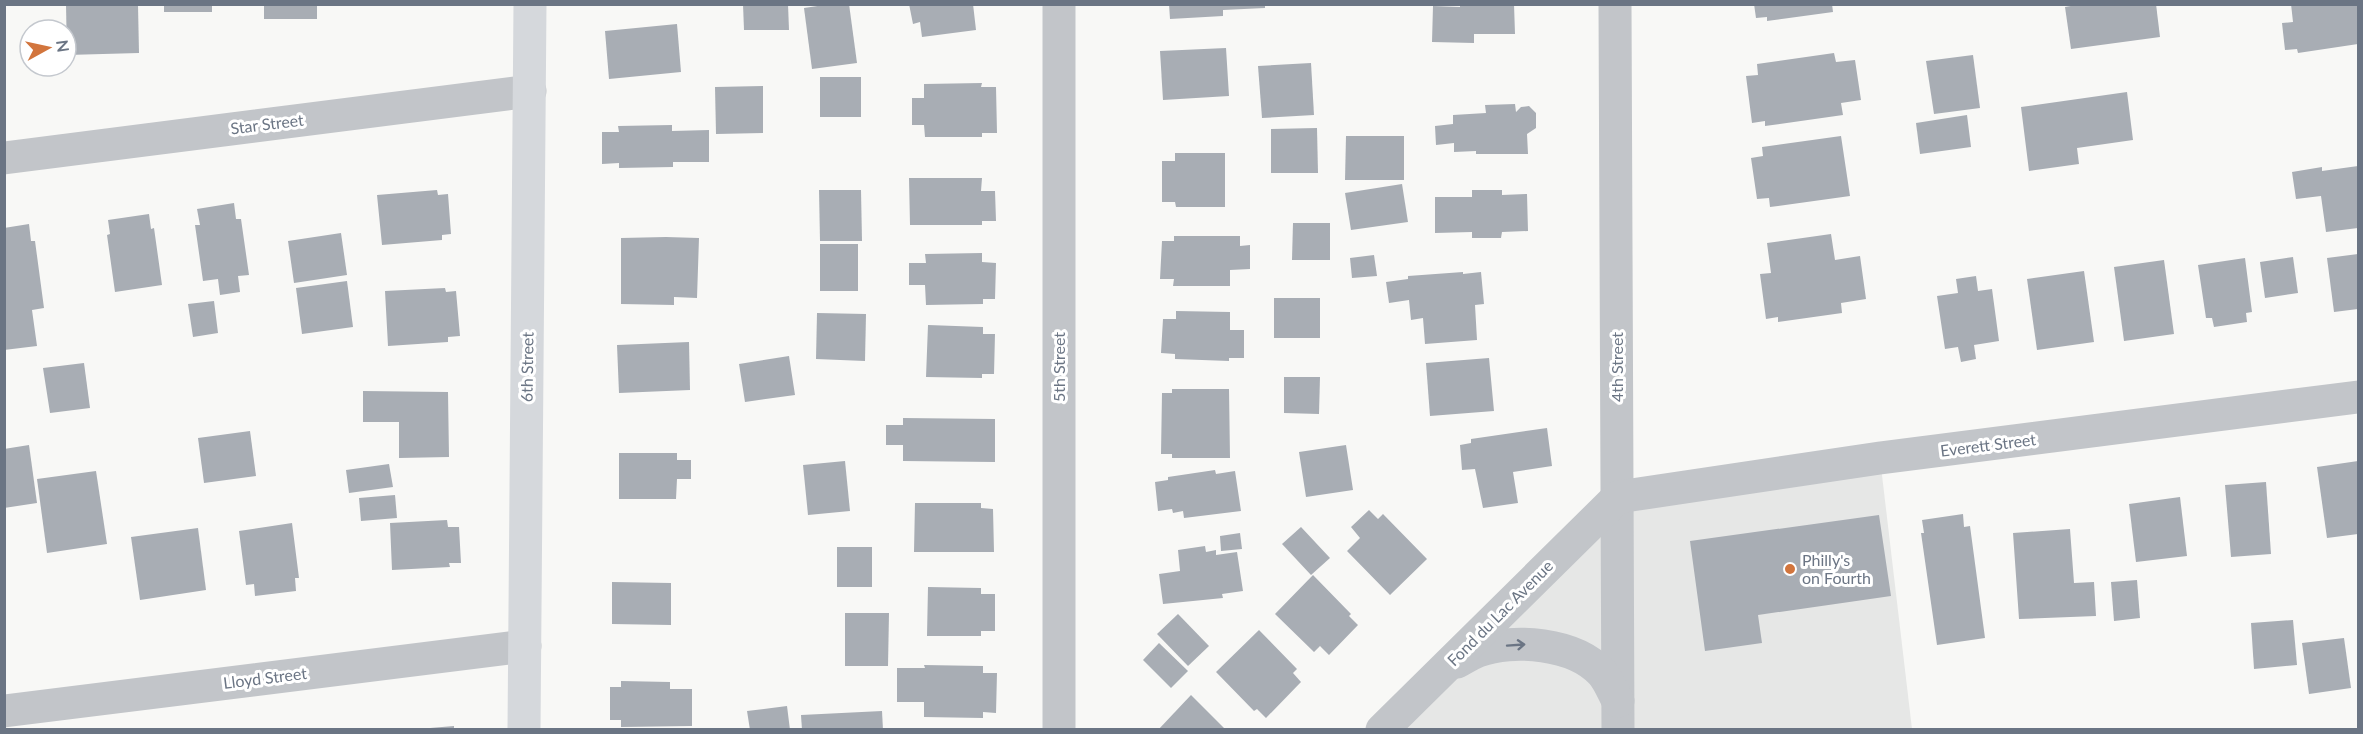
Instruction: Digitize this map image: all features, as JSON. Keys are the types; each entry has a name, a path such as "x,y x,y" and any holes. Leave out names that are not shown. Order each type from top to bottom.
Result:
{"main road":[{"name":"6th Street","path":"524,729 530,4"}],"street":[{"name":"5th Street","path":"1059,4 1059,729"},
{"name":"4th Street","path":"1615,4 1618,715"},
{"name":"Star Street","path":"4,158 530,91"},
{"name":"Everett Street","path":"1618,497 1880,458 2358,397"},
{"name":"Fond du Lac Avenue","path":"1382,729 1618,497"},
{"path":"1442,670 1477,651 1516,645 1544,646 1563,650 1585,660 1601,672 1618,715"},
{"name":"Lloyd Street","path":"4,711 525,646"}],"shaded area":[{"path":"1880,458 1912,729 1382,730 1618,497"}],"building":[{"path":"164,4 212,4 212,12 164,12"},
{"path":"264,4 317,4 317,19 264,19"},
{"path":"743,4 788,4 789,30 744,30"},
{"path":"849,4 857,63 812,69 804,8"},
{"path":"909,4 973,4 976,30 922,37 920,22 913,24"},
{"path":"1169,4 1265,4 1265,8 1223,10 1223,16 1170,19"},
{"path":"1460,4 1514,4 1515,34 1474,34 1474,43 1432,42 1433,6 1460,7"},
{"path":"1754,4 1832,4 1833,12 1767,21 1767,17 1756,18"},
{"path":"2082,4 2156,4 2160,37 2071,49 2065,7"},
{"path":"2291,4 2358,4 2358,44 2298,53 2297,49 2285,50 2282,23 2293,22"},
{"path":"66,5 138,5 139,53 78,55 78,18 66,18"},
{"path":"677,24 681,72 609,79 605,31"},
{"path":"1226,48 1229,96 1163,100 1160,51"},
{"path":"1834,53 1836,62 1855,60 1861,100 1841,103 1843,115 1765,126 1765,121 1752,123 1746,76 1758,75 1757,64"},
{"path":"1973,55 1980,108 1934,114 1926,61"},
{"path":"1311,63 1314,115 1262,118 1258,66"},
{"path":"820,77 861,77 861,117 820,117"},
{"path":"982,83 981,87 996,87 997,133 982,133 982,137 925,137 924,125 912,125 912,98 924,98 924,84"},
{"path":"763,86 763,133 716,134 715,87"},
{"path":"2127,92 2133,140 2077,148 2079,164 2029,171 2021,107"},
{"path":"1515,104 1516,112 1521,107 1529,106 1536,113 1536,128 1527,134 1528,154 1454,152 1454,143 1436,145 1435,126 1453,124 1453,115 1486,113 1485,105"},
{"path":"1967,115 1971,147 1920,154 1916,123"},
{"path":"672,125 672,131 709,130 709,162 673,162 673,167 619,168 619,163 602,164 602,132 619,132 618,126"},
{"path":"1317,128 1318,173 1271,173 1271,129"},
{"path":"1346,136 1404,136 1404,180 1345,180"},
{"path":"1841,136 1850,196 1770,207 1769,198 1757,199 1751,158 1763,156 1762,147"},
{"path":"1175,153 1225,153 1225,207 1176,207 1175,202 1162,202 1162,161 1175,161"},
{"path":"2358,166 2358,228 2326,232 2321,196 2296,199 2292,172 2322,167 2322,171"},
{"path":"909,178 982,178 981,191 995,191 996,221 982,221 982,225 910,225"},
{"path":"1402,184 1408,222 1351,230 1345,193"},
{"path":"437,190 438,195 448,194 451,234 442,235 442,240 382,245 377,195"},
{"path":"819,190 861,190 862,241 820,241"},
{"path":"1472,190 1502,190 1502,195 1527,194 1528,231 1502,232 1501,238 1472,238 1472,232 1435,233 1435,197 1472,197"},
{"path":"234,203 236,219 241,219 249,275 238,276 240,292 220,295 218,279 203,281 195,225 200,225 197,209"},
{"path":"149,214 151,229 154,228 162,285 115,292 107,235 110,234 108,220"},
{"path":"1293,223 1330,223 1330,260 1292,260"},
{"path":"29,224 31,241 35,241 44,308 32,310 37,346 4,350 4,228"},
{"path":"341,233 347,275 294,283 288,241"},
{"path":"1831,234 1835,260 1860,256 1866,299 1841,303 1842,313 1778,322 1778,317 1766,319 1760,274 1771,273 1767,243"},
{"path":"1174,236 1240,236 1240,246 1250,245 1250,269 1230,270 1230,286 1173,286 1174,279 1160,279 1162,241 1174,241"},
{"path":"621,238 699,238 697,298 674,297 674,305 621,304"},
{"path":"820,244 858,244 858,291 820,291"},
{"path":"982,253 982,262 996,263 995,299 983,299 983,304 926,305 925,285 909,285 909,263 926,263 925,254"},
{"path":"2358,254 2358,309 2334,312 2327,258"},
{"path":"1374,255 1377,276 1352,278 1350,258"},
{"path":"2293,257 2298,293 2265,298 2260,262"},
{"path":"2245,258 2252,312 2246,313 2247,322 2214,327 2212,318 2206,318 2198,265"},
{"path":"2164,260 2174,334 2124,341 2114,267"},
{"path":"2084,271 2094,342 2037,350 2027,279"},
{"path":"1463,272 1463,274 1481,272 1484,304 1475,305 1477,340 1425,344 1423,318 1411,320 1409,300 1389,303 1386,282 1408,279 1408,276"},
{"path":"1976,276 1978,291 1992,289 1999,341 1974,345 1976,359 1961,362 1958,347 1945,349 1937,296 1958,293 1956,279"},
{"path":"347,281 353,327 302,334 296,288"},
{"path":"445,288 446,292 456,291 460,336 448,337 448,342 388,346 385,291"},
{"path":"1274,298 1320,298 1320,338 1274,338"},
{"path":"214,301 218,333 193,337 188,304"},
{"path":"1176,311 1230,312 1230,330 1244,330 1244,358 1229,358 1229,361 1175,359 1175,354 1161,353 1163,319 1176,319"},
{"path":"817,313 866,314 865,361 816,359"},
{"path":"928,325 983,327 983,334 995,334 994,374 982,374 982,378 926,377"},
{"path":"689,342 690,390 619,393 617,345"},
{"path":"789,356 795,395 745,402 739,364"},
{"path":"1489,358 1494,411 1430,416 1426,363"},
{"path":"84,363 90,408 50,413 43,368"},
{"path":"1284,377 1320,377 1319,414 1284,413"},
{"path":"1172,389 1229,389 1230,458 1172,458 1172,454 1161,454 1162,393 1172,393"},
{"path":"363,391 448,392 449,457 399,458 399,422 363,422"},
{"path":"903,418 995,419 995,462 903,461 903,445 886,445 886,425 903,425"},
{"path":"1547,428 1552,466 1513,472 1518,503 1483,508 1475,469 1462,470 1460,445 1471,443 1471,439"},
{"path":"250,431 256,476 204,483 198,438"},
{"path":"29,445 37,503 4,508 4,449"},
{"path":"1346,445 1353,490 1306,497 1299,452"},
{"path":"619,453 677,453 677,460 691,460 691,479 677,479 676,499 619,499"},
{"path":"845,461 850,511 808,515 803,465"},
{"path":"2358,461 2358,534 2327,538 2317,467"},
{"path":"389,464 393,487 349,493 346,470"},
{"path":"1215,470 1216,474 1235,471 1241,511 1184,518 1183,511 1173,513 1172,509 1158,511 1155,482 1168,480 1168,477"},
{"path":"96,471 107,544 47,553 37,479"},
{"path":"2266,482 2271,554 2231,557 2225,485"},
{"path":"395,495 397,518 361,521 359,498"},
{"path":"2180,497 2187,556 2136,562 2129,504"},
{"path":"915,503 981,503 981,508 993,509 994,552 914,552"},
{"path":"1369,510 1378,519 1383,514 1427,559 1390,595 1347,551 1360,538 1351,527"},
{"path":"1963,514 1964,527 1970,526 1985,638 1937,645 1921,533 1924,533 1922,520"},
{"name":"Philly's on Fourth","path":"1879,515 1891,596 1758,615 1762,643 1705,651 1690,541"},
{"path":"447,520 448,527 459,527 461,563 449,563 450,567 392,570 390,523"},
{"path":"292,523 299,578 295,578 296,591 255,596 254,584 246,585 239,531"},
{"path":"1301,527 1330,558 1311,575 1282,544"},
{"path":"198,528 206,590 140,600 131,537"},
{"path":"2070,529 2074,583 2094,582 2096,616 2019,619 2013,533"},
{"path":"1240,533 1242,549 1221,551 1220,536"},
{"path":"1205,546 1206,552 1216,550 1216,555 1237,552 1243,591 1222,594 1223,598 1163,604 1159,574 1180,571 1178,550"},
{"path":"837,547 872,547 872,587 837,587"},
{"path":"1313,575 1351,614 1349,616 1358,625 1329,655 1320,646 1314,652 1275,614"},
{"path":"2137,580 2140,618 2114,621 2111,582"},
{"path":"612,582 671,583 671,625 612,624"},
{"path":"928,587 981,588 981,594 995,594 995,631 981,631 981,636 927,636"},
{"path":"845,613 889,613 888,666 845,666"},
{"path":"1178,614 1209,646 1188,666 1157,634"},
{"path":"2293,620 2297,665 2254,669 2251,623"},
{"path":"1259,630 1297,669 1293,673 1301,682 1266,718 1257,709 1254,711 1216,672"},
{"path":"2344,638 2351,688 2309,694 2302,643"},
{"path":"1159,643 1188,671 1171,688 1143,660"},
{"path":"924,665 983,666 983,673 997,673 996,713 983,712 983,718 924,717 924,702 897,702 897,668 925,668"},
{"path":"621,681 670,682 670,689 692,689 692,726 621,727 621,720 610,720 610,687 621,687"},
{"path":"1191,695 1226,730 1158,730"},
{"path":"787,706 790,730 750,730 747,711"},
{"path":"882,711 883,730 802,730 801,715"},
{"path":"454,726 454,730 431,730 430,728"}],"place":[{"name":"Philly's on Fourth","path":"1790,569"}]}
